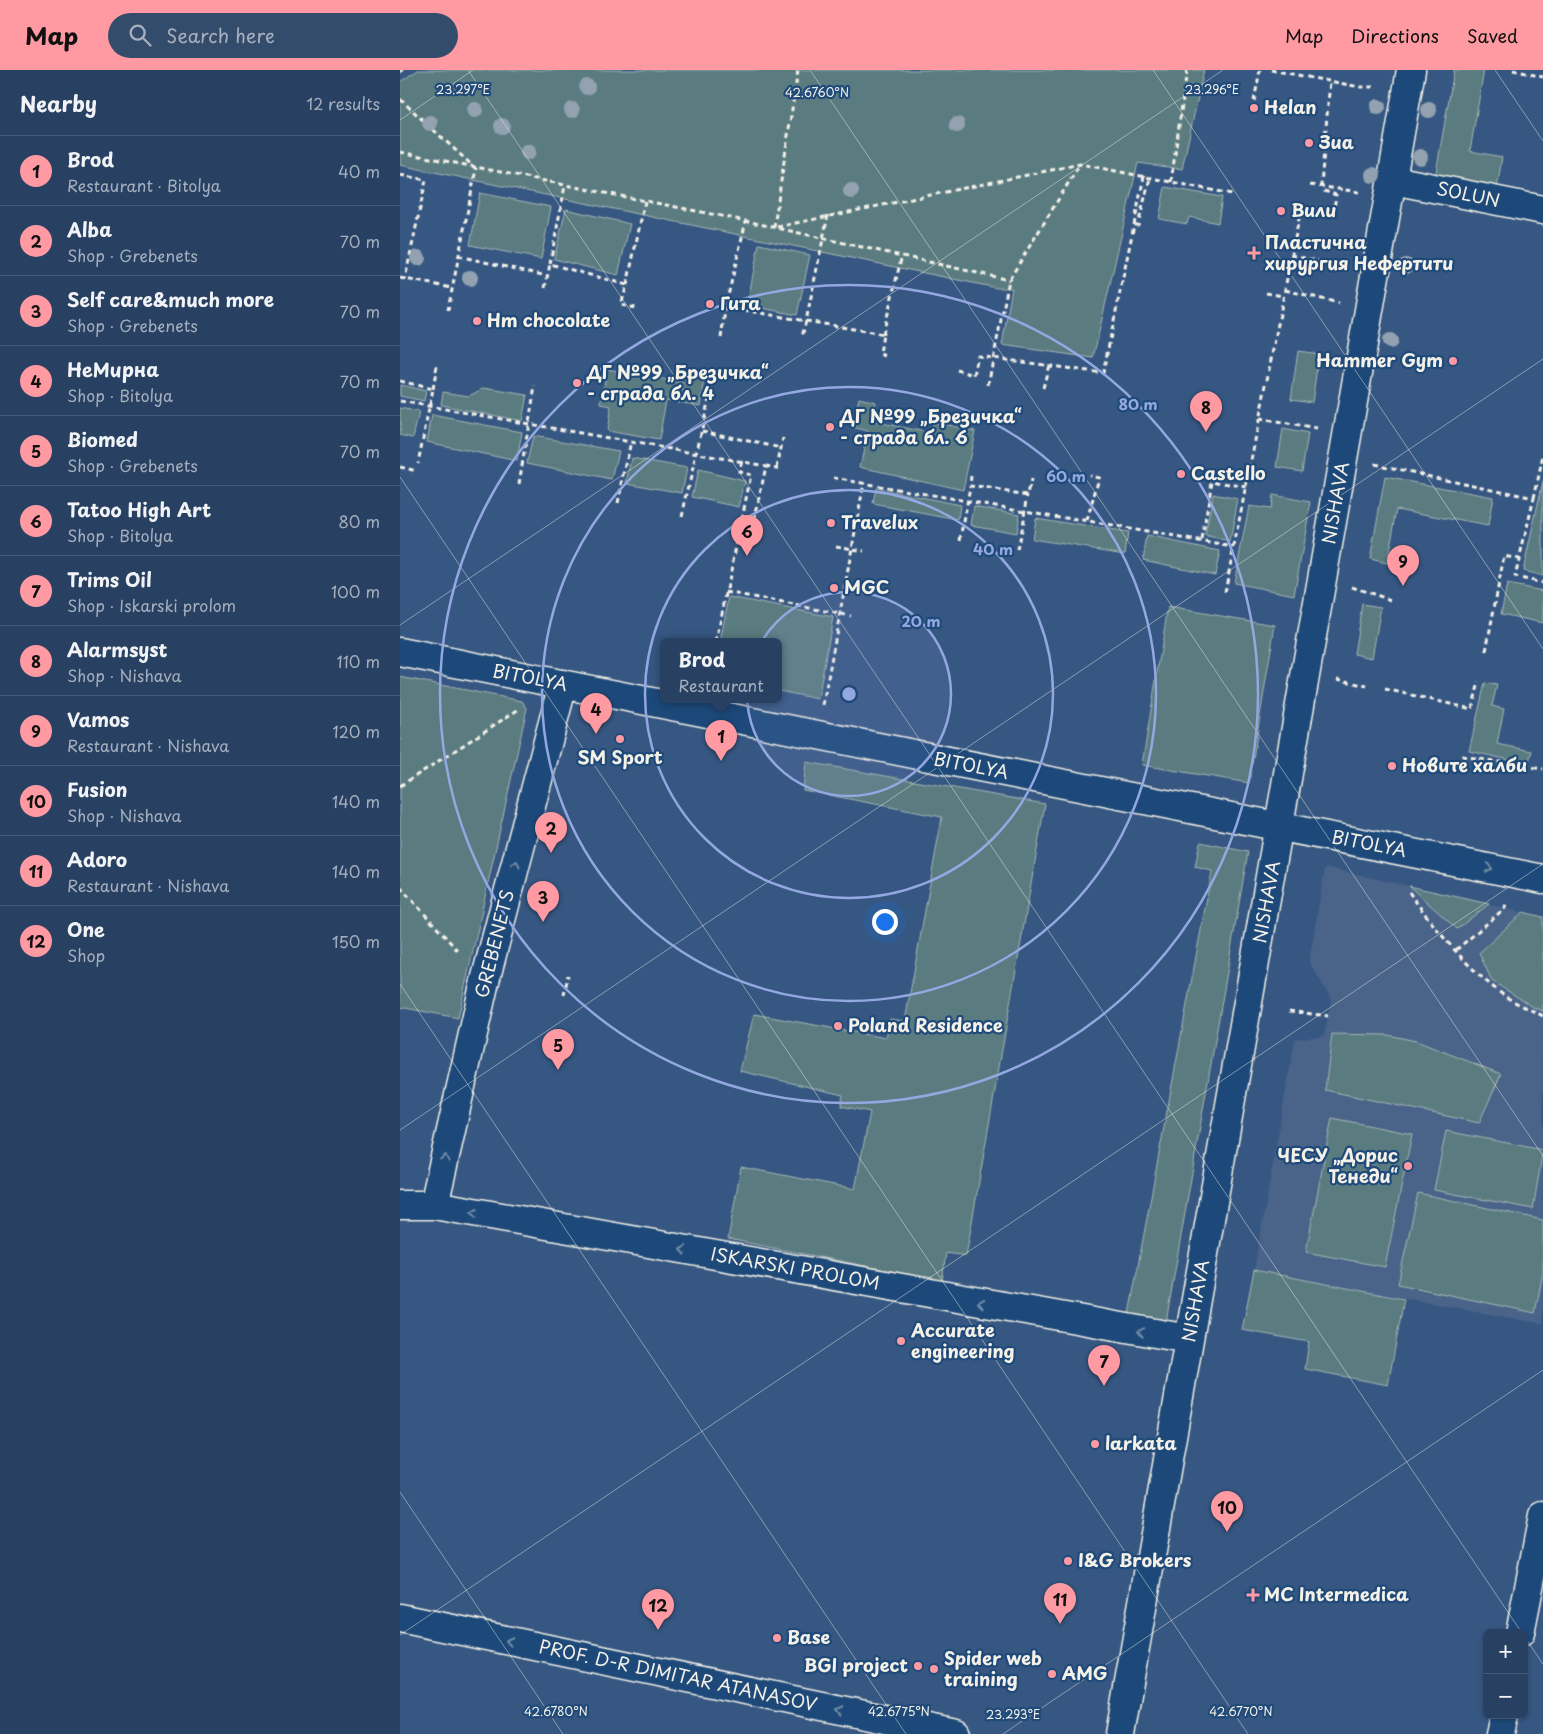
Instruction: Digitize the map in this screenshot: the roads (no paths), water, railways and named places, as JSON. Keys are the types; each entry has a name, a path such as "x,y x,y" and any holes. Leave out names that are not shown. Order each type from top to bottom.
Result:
{"street":[{"name":"NISHAVA","path":"1120,1734 1412,70"},
{"name":"SOLUN","path":"1393,180 1543,210"},
{"name":"BITOLYA","path":"400,652 1543,879"},
{"name":"GREBENETS","path":"434,1205 485,981 563,684"},
{"name":"ISKARSKI PROLOM","path":"400,1205 434,1205 1189,1339"},
{"path":"1521,1629 1543,1516"},
{"name":"PROF. D-R DIMITAR ATANASOV","path":"400,1618 956,1734"},
{"path":"1500,1734 1503,1719"}],"place":[{"name":"Helan","path":"1254,108"},
{"name":"Зиа","path":"1309,143"},
{"name":"Вили","path":"1281,211"},
{"name":"Пластична хирургия Нефертити","path":"1254,253"},
{"name":"Гита","path":"710,304"},
{"name":"Hm chocolate","path":"477,321"},
{"name":"Hammer Gym","path":"1453,361"},
{"name":"ДГ №99 „Брезичка“ - сграда бл. 4","path":"577,383"},
{"name":"ДГ №99 „Брезичка“ - сграда бл. 6","path":"830,427"},
{"name":"Alarmsyst","path":"1206,432"},
{"name":"Castello","path":"1181,474"},
{"name":"Travelux","path":"831,523"},
{"name":"Tatoo High Art","path":"747,556"},
{"name":"Vamos","path":"1403,586"},
{"name":"MGC","path":"834,588"},
{"name":"НеМирна","path":"596,734"},
{"name":"SM Sport","path":"620,739"},
{"name":"Brod","path":"721,761"},
{"name":"Новите халби","path":"1392,766"},
{"name":"Alba","path":"551,853"},
{"name":"Self care&much more","path":"543,922"},
{"name":"Poland Residence","path":"838,1026"},
{"name":"Biomed","path":"558,1070"},
{"name":"ЧЕСУ „Дорис Тенеди“","path":"1408,1166"},
{"name":"Accurate engineering","path":"901,1341"},
{"name":"Trims Oil","path":"1104,1386"},
{"name":"larkata","path":"1095,1444"},
{"name":"Fusion","path":"1227,1532"},
{"name":"I&G Brokers","path":"1068,1561"},
{"name":"MC Intermedica","path":"1253,1595"},
{"name":"Adoro","path":"1060,1624"},
{"name":"One","path":"658,1630"},
{"name":"Base","path":"777,1638"},
{"name":"BGI project","path":"918,1666"},
{"name":"Spider web training","path":"934,1669"},
{"name":"AMG","path":"1052,1674"}]}
